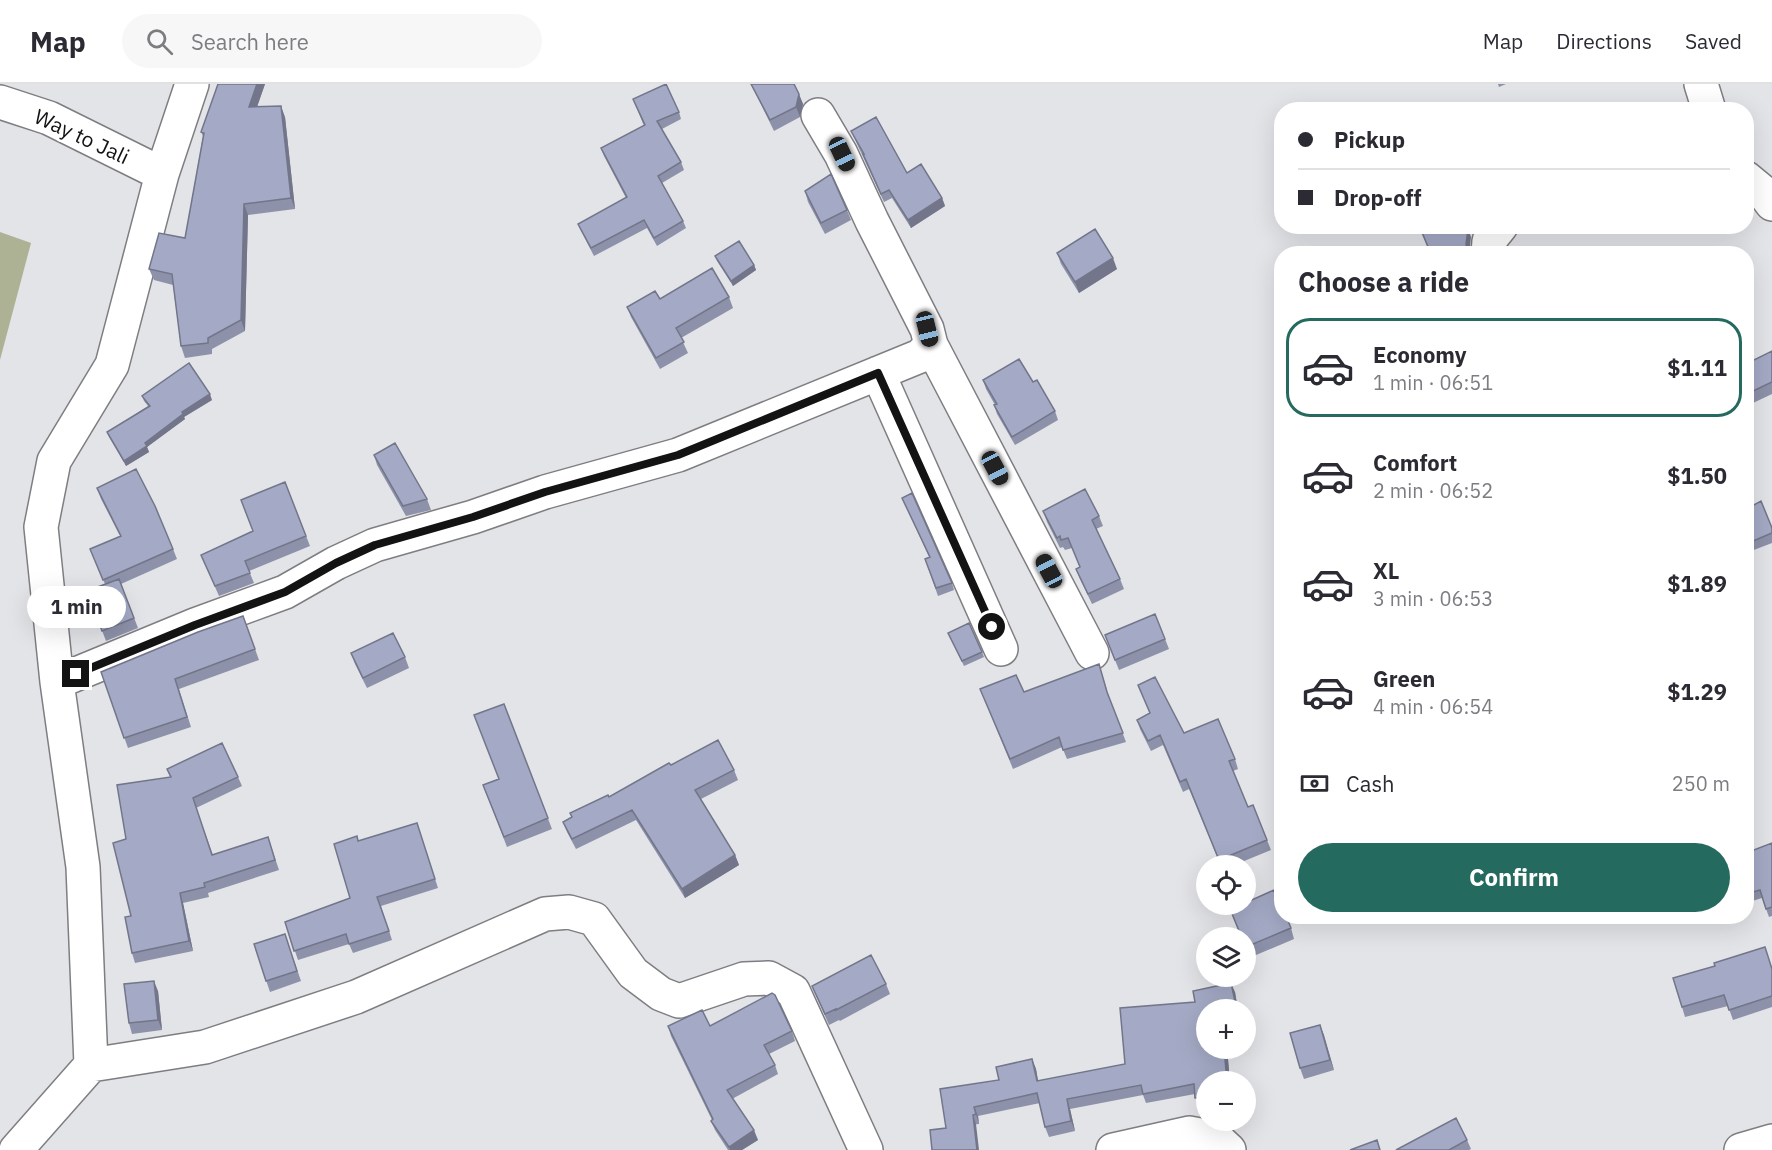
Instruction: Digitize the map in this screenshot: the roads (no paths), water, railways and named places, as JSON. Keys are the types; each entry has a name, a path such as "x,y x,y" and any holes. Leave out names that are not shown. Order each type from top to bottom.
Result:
{"street":[{"path":"91,1065 83,867 57,682 40,527 54,461 112,364 162,174 192,84"},
{"path":"1701,84 1706,102"},
{"name":"Way to Jali","path":"0,102 49,118 162,174"},
{"path":"818,116 842,154 872,221 927,329 931,345 1092,653"},
{"path":"1754,185 1772,204"},
{"path":"57,682 195,625 285,592 336,563 375,545 473,517 545,492 678,455 920,356 931,345"},
{"path":"878,373 1001,649"},
{"path":"16,1150 91,1065 205,1047 356,997 546,914 570,912 594,919 633,973 661,994 679,1001 744,979 769,978 793,991 866,1150"},
{"path":"1113,1150 1189,1133 1216,1138 1229,1150"},
{"path":"1741,1150 1772,1141"}]}
